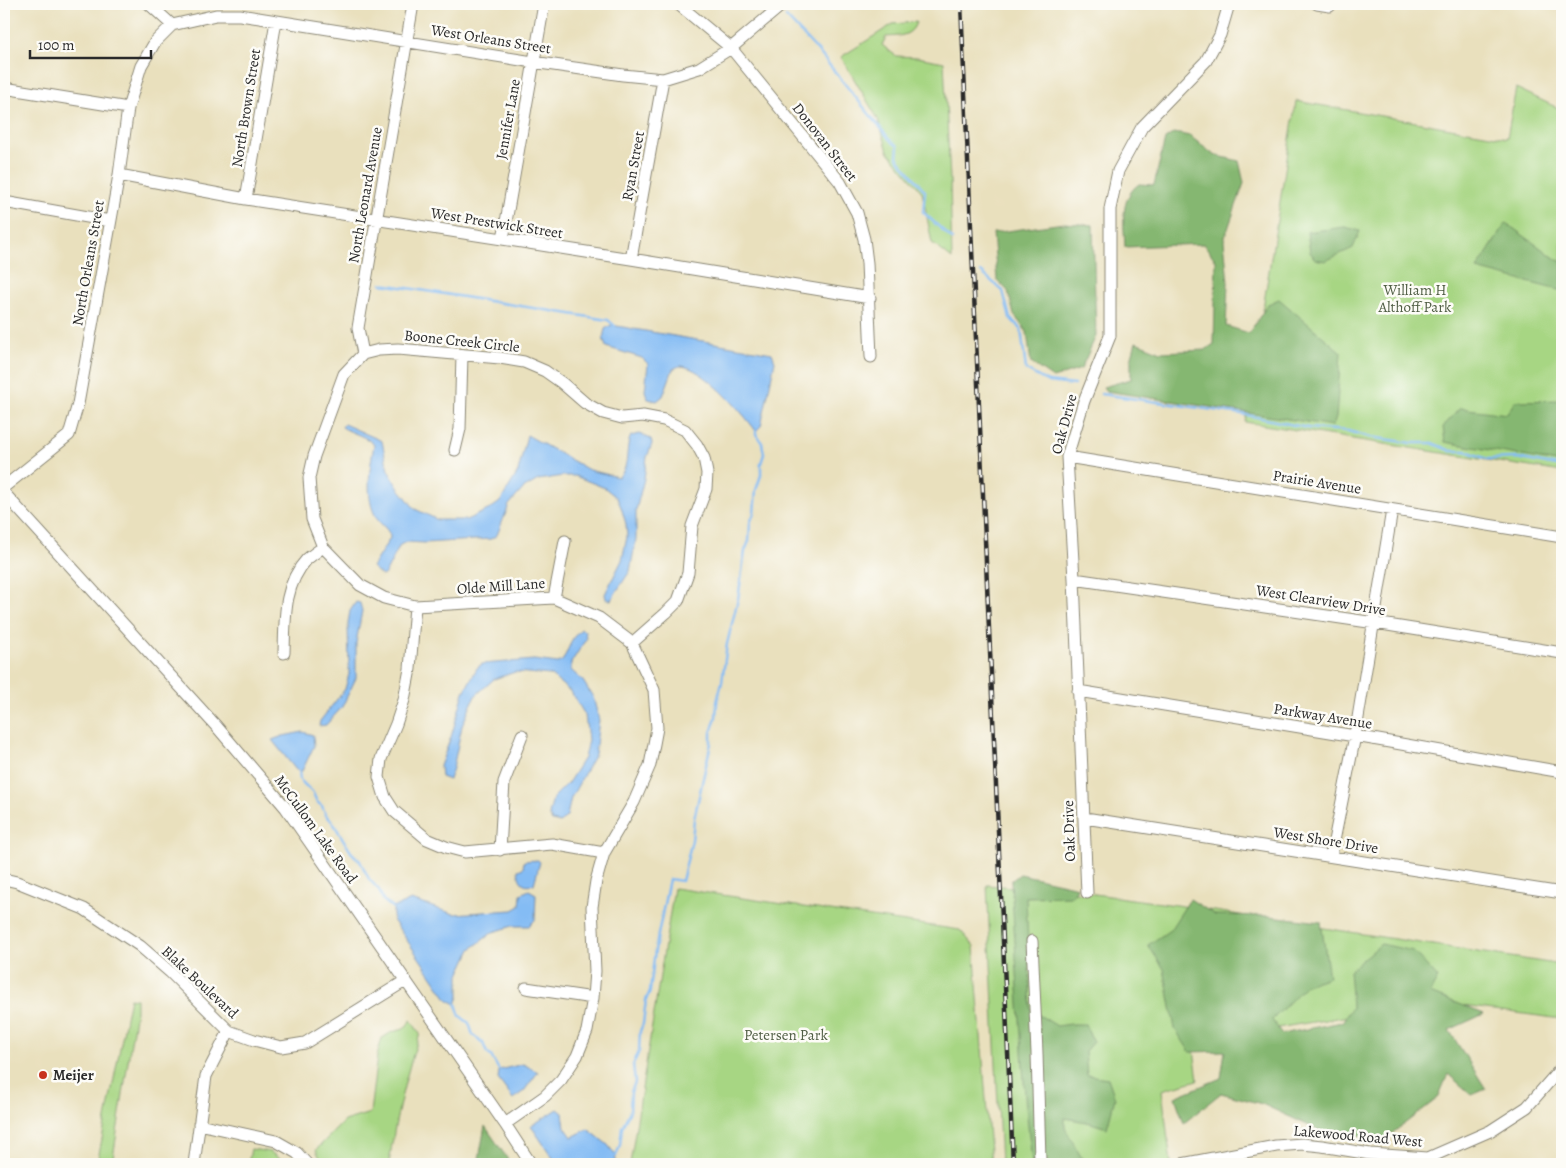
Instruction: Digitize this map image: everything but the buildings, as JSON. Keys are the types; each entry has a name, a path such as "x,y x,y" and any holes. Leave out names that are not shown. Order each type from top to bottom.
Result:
{"street":[{"path":"149,4 172,25"},
{"name":"North Leonard Avenue","path":"363,354 358,328 413,4"},
{"name":"Jennifer Lane","path":"503,239 544,4"},
{"name":"Donovan Street","path":"678,4 731,48 840,182 853,205 864,239 870,298 871,357"},
{"name":"West Orleans Street","path":"172,25 216,15 240,15 533,62 663,79 699,68 731,48 783,4"},
{"name":"Oak Drive","path":"1087,893 1068,457 1084,401 1110,336 1110,209 1118,171 1142,127 1206,61 1220,35 1229,4"},
{"path":"1317,4 1330,6"},
{"name":"North Brown Street","path":"246,199 276,22"},
{"name":"North Orleans Street","path":"4,487 69,435 78,404 119,175 128,108 141,66 155,42 172,25"},
{"name":"Ryan Street","path":"632,259 663,79"},
{"path":"4,88 128,108"},
{"name":"West Prestwick Street","path":"119,175 246,199 870,298"},
{"path":"4,202 110,221"},
{"name":"Boone Creek Circle","path":"363,354 379,350 398,349 500,358 524,362 545,371 585,403 603,413 622,418 643,416 664,420 685,430 697,445 704,458 706,473 706,489 692,526 688,573 678,601 666,614 632,643"},
{"name":"Olde Mill Lane","path":"363,354 344,374 314,456 309,478 312,519 323,547 360,585 384,598 415,606 554,598 598,618 632,643 654,690 657,728 650,765 634,802 604,853 596,881 592,907 595,971 593,998 587,1031 577,1056 560,1080 545,1096 505,1124"},
{"path":"455,450 460,429 462,355"},
{"name":"Prairie Avenue","path":"1068,457 1562,537"},
{"name":"McCullom Lake Road","path":"4,494 217,727 286,808 531,1164"},
{"path":"1331,856 1355,736 1392,510"},
{"path":"554,598 565,541"},
{"path":"284,653 286,602 293,580 307,560 323,547"},
{"name":"West Clearview Drive","path":"1074,579 1562,653"},
{"path":"415,606 410,669 404,700 381,759 379,777 385,797 394,812 427,839 465,852 552,844 604,853"},
{"name":"Parkway Avenue","path":"1078,691 1562,772"},
{"path":"500,850 504,782 522,735"},
{"name":"West Shore Drive","path":"1085,818 1562,893"},
{"name":"Blake Boulevard","path":"4,879 17,882 84,909 140,946 230,1030 254,1040 281,1047 305,1043 405,981"},
{"path":"1032,941 1040,1160 1038,1164"},
{"path":"526,988 593,998"},
{"path":"194,1164 206,1076 230,1030"},
{"name":"Lakewood Road West","path":"1182,1164 1276,1146 1302,1144 1370,1154 1428,1158 1490,1131 1527,1107 1562,1067"},
{"path":"199,1124 276,1140 297,1153 307,1164"}],"green space":[{"path":"916,22 911,31 900,36 886,37 882,45 896,56 917,57 944,62 952,259 932,243 922,192 888,151 878,119 841,57 893,24"},
{"name":"William H Althoff Park","path":"1516,88 1562,110 1562,472 1245,422 1296,101 1507,138"},
{"path":"1174,133 1190,136 1214,155 1239,161 1244,183 1224,240 1228,283 1226,326 1249,333 1268,304 1279,299 1341,352 1336,418 1333,426 1106,391 1103,387 1131,379 1131,360 1136,342 1161,352 1205,350 1214,344 1216,261 1204,244 1125,247 1124,213 1128,197 1139,184 1154,185 1165,139"},
{"path":"1064,223 1093,225 1096,336 1081,369 1053,378 1031,363 1027,332 1014,315 1008,291 997,280 993,233"},
{"path":"1506,223 1562,262 1562,291 1477,269"},
{"path":"1345,227 1360,231 1353,248 1325,261 1315,259 1310,252 1307,232"},
{"path":"1562,400 1562,463 1445,442 1443,427 1460,408 1507,414 1515,401"},
{"path":"1020,874 1078,887 1072,896 1026,897 1031,1010 1057,1026 1085,1024 1093,1042 1085,1051 1087,1075 1108,1078 1115,1098 1107,1128 1065,1118 1065,1128 1085,1164 1032,1164 1025,1097 1011,881"},
{"path":"987,885 1087,893 1176,905 1562,965 1562,1019 1433,1002 1193,1042 1198,1080 1162,1090 1171,1164 1001,1164"},
{"name":"Petersen Park","path":"674,888 960,930 974,946 991,1164 630,1164"},
{"path":"1190,899 1215,915 1269,916 1321,922 1329,977 1306,985 1272,1020 1282,1034 1342,1022 1352,1007 1349,971 1381,944 1413,951 1438,978 1430,993 1484,1014 1449,1030 1486,1089 1472,1095 1448,1074 1438,1098 1386,1138 1327,1134 1262,1104 1221,1093 1184,1123 1175,1097 1221,1078 1225,1051 1190,1052 1175,1029 1164,969 1148,945 1170,930"},
{"path":"130,998 136,999 136,1011 112,1164 97,1164"},
{"path":"411,1020 420,1034 401,1098 389,1164 323,1164 316,1150 344,1121 370,1113 377,1056 382,1038 392,1032 404,1029"},
{"path":"485,1126 511,1164 478,1164"},
{"path":"251,1149 270,1152 289,1164 248,1164"}],"water":[{"path":"611,325 772,353 775,361 761,426 756,431 722,392 700,374 689,368 680,366 673,369 663,396 657,401 648,399 645,391 648,364 642,358 606,347 603,338 605,329"},
{"path":"344,424 382,441 388,470 397,486 415,509 438,520 466,520 490,509 500,502 518,472 527,435 589,470 618,477 625,468 631,436 639,434 651,439 652,444 647,457 644,479 636,510 636,539 630,571 611,600 606,599 605,594 622,560 627,537 626,524 621,507 617,498 605,488 575,476 563,476 538,480 523,489 509,505 497,535 491,539 425,543 406,542 400,545 385,574 382,576 372,567 390,535 377,519 370,501 369,482 374,445 372,442 342,427"},
{"path":"356,602 360,603 362,611 356,643 356,678 342,707 326,725 319,726 320,721 345,689 349,674 348,623 350,611"},
{"path":"581,629 585,631 586,639 571,663 571,670 583,681 593,697 599,720 595,754 571,798 567,816 560,823 552,821 549,815 553,798 568,783 584,758 588,740 585,715 571,692 550,675 515,672 494,679 475,696 462,726 449,780 441,777 440,766 451,737 464,692 477,668 482,664 534,660 558,663 563,660 573,638"},
{"path":"303,732 313,735 314,746 302,771 296,770 272,740"},
{"path":"538,860 540,862 534,884 524,884 520,880 518,870 523,868 524,861"},
{"path":"529,890 536,894 535,920 529,926 513,926 493,932 471,949 459,975 459,997 456,1004 448,1000 393,920 393,908 411,900 454,914 513,910 520,906 521,894"},
{"path":"523,1064 538,1072 524,1091 513,1099 498,1079 499,1070"},
{"path":"558,1109 563,1113 565,1127 572,1137 588,1129 608,1145 616,1156 615,1164 557,1164 531,1126"}],"waterway":[{"path":"786,17 818,51 892,142 898,146 897,157 925,191 923,212 952,239"},
{"path":"981,272 1003,291 1010,318 1021,329 1026,370 1048,382 1074,385"},
{"path":"382,284 608,320 615,326"},
{"path":"1101,394 1242,414 1308,428 1348,431 1370,437 1412,443 1432,443 1451,451 1466,451 1487,459 1517,458 1562,467"},
{"path":"616,1156 620,1145 622,1127 630,1111 631,1092 635,1082 633,1065 639,1051 640,1031 643,1024 646,1000 650,991 655,950 669,879 682,881 711,743 711,733 716,717 727,644 738,599 745,551 749,541 756,490 761,475 761,463 764,454 762,443 756,431"},
{"path":"299,770 300,780 313,793 317,802 322,806 351,852 360,861 369,879 379,890 383,900 393,908"},
{"path":"456,1004 460,1016 469,1023 473,1035 483,1043 487,1053 491,1056 499,1070"}],"railway":[{"path":"961,4 1013,1164"}],"place":[{"name":"Meijer","path":"43,1075"}]}
